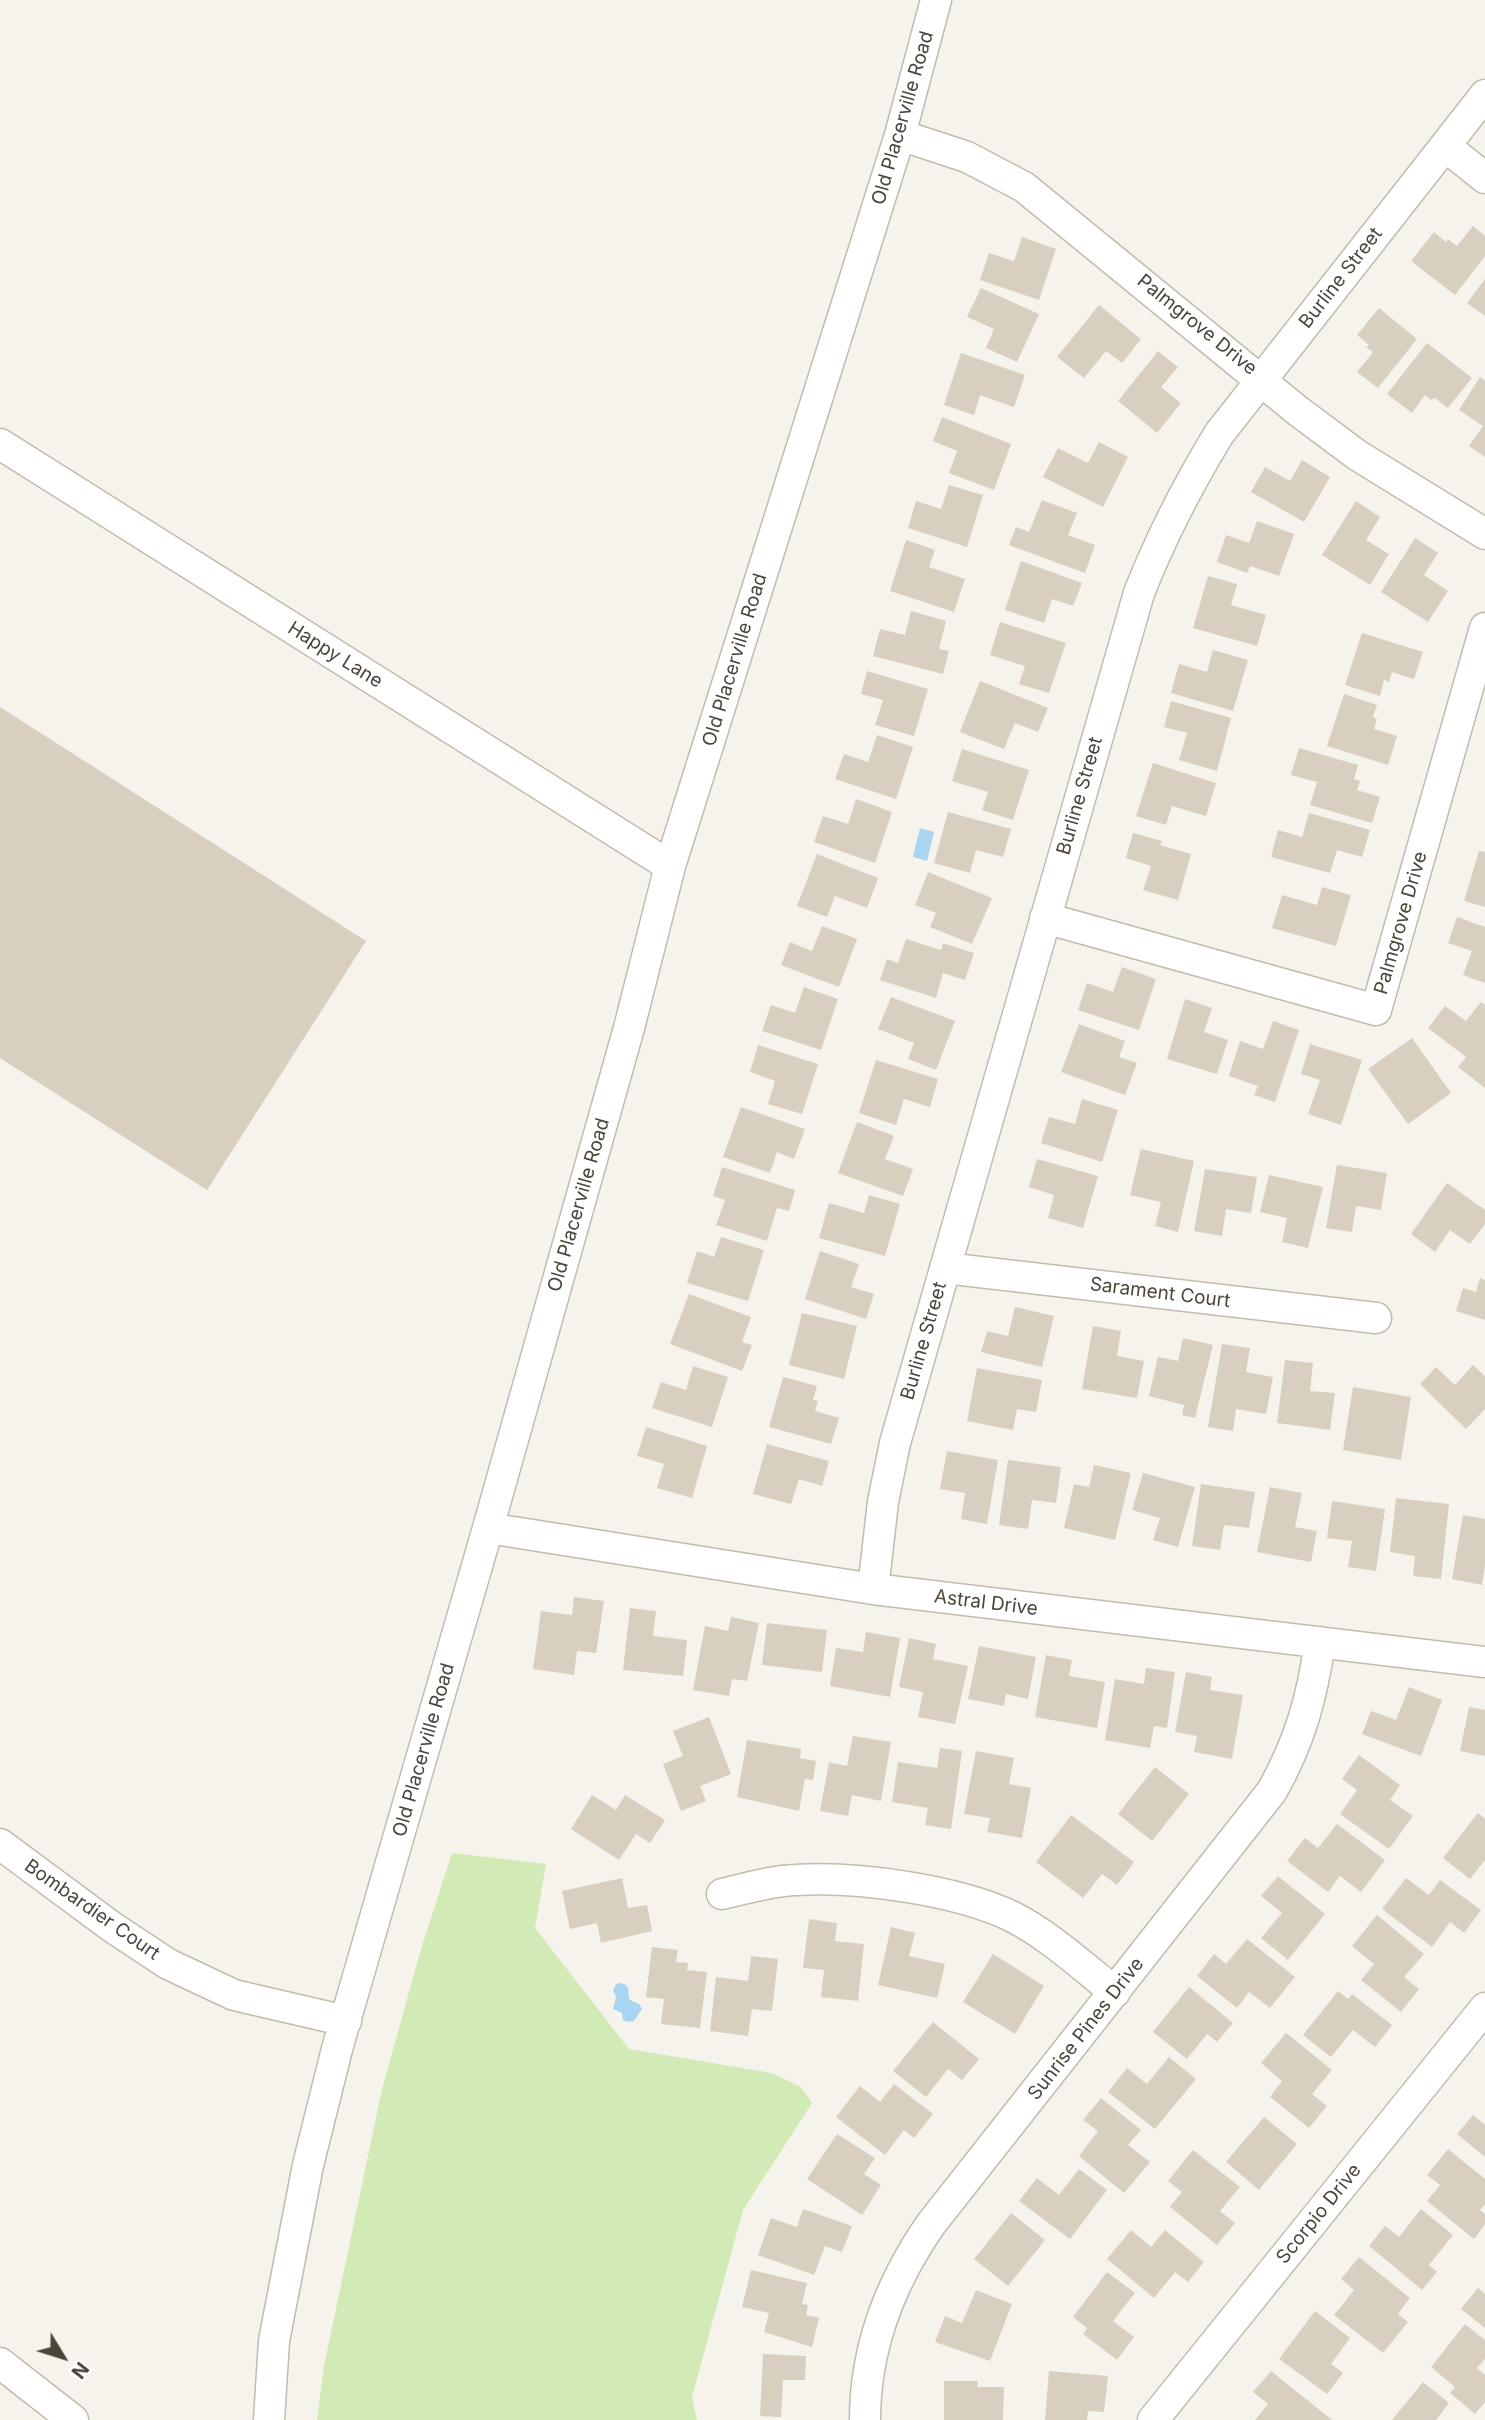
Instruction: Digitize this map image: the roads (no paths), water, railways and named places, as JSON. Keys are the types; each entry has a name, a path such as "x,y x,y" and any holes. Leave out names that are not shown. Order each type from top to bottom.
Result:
{"street":[{"name":"Old Placerville Road","path":"269,2420 274,2341 308,2165 345,2021 629,1028 670,866 900,135 936,0"},
{"name":"Burline Street","path":"873,1589 887,1474 1139,593 1152,559 1219,434 1485,95"},
{"name":"Palmgrove Drive","path":"900,135 968,158 1024,187 1261,378 1298,411 1357,455 1485,534"},
{"path":"1445,146 1485,177"},
{"name":"Happy Lane","path":"0,444 670,866"},
{"name":"Palmgrove Drive","path":"1045,918 1376,1010 1485,628"},
{"name":"Sarament Court","path":"945,1268 1376,1318"},
{"name":"Astral Drive","path":"488,1528 873,1589 1485,1662"},
{"name":"Sunrise Pines Drive","path":"865,2420 872,2351 889,2297 911,2255 931,2224 1272,1791 1299,1737 1308,1707 1320,1642"},
{"name":"Bombardier Court","path":"0,1844 112,1927 168,1964 234,1995 345,2021"},
{"path":"722,1894 768,1883 825,1879 929,1891 960,1898 1012,1917 1036,1931 1115,1992"},
{"name":"Scorpio Drive","path":"1153,2420 1485,2008"},
{"path":"0,2363 74,2420"}],"water":[{"path":"920,828 934,832 927,861 913,857"},
{"path":"621,1983 628,1988 630,2000 639,2004 642,2009 634,2021 623,2020 622,2013 613,2009 616,1997 613,1990 616,1984"}]}
